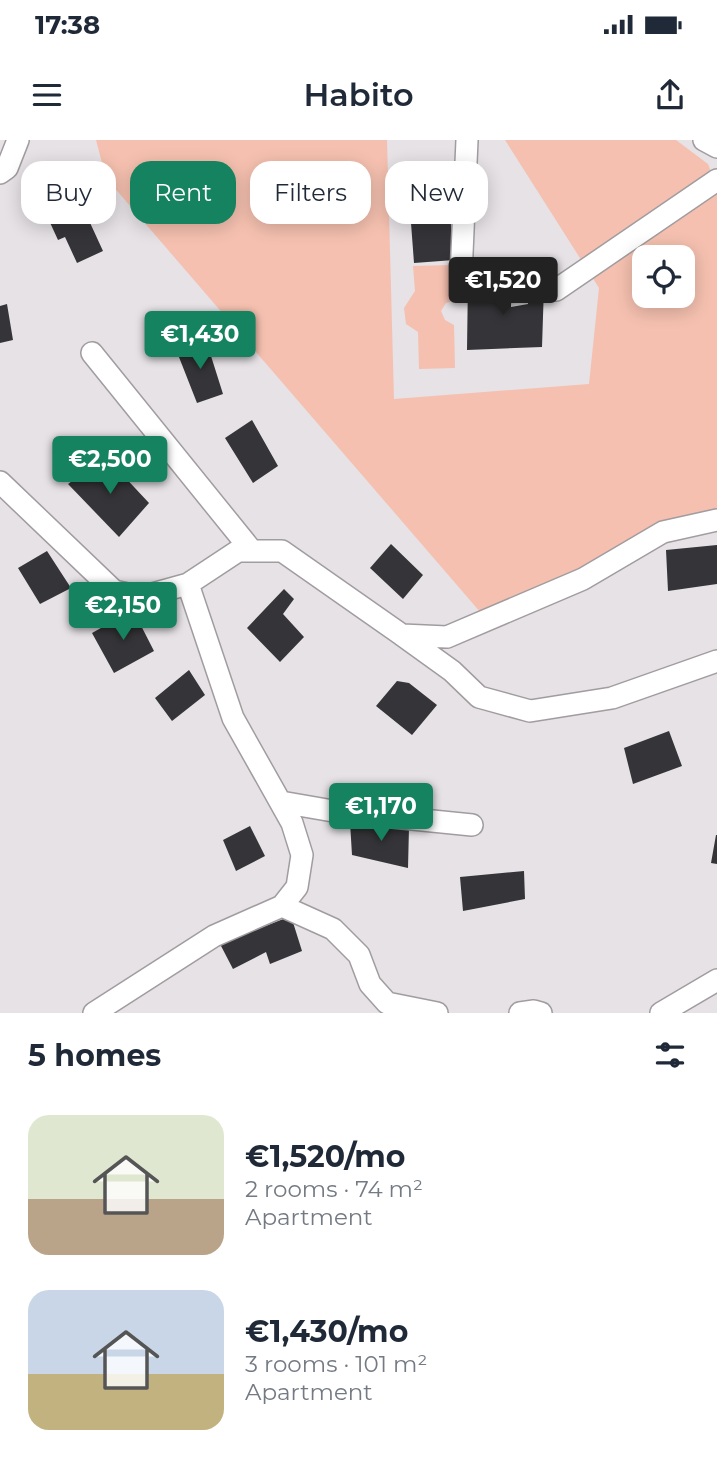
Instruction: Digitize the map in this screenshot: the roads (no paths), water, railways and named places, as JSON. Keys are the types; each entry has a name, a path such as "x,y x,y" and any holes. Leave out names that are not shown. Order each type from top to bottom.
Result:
{"street":[{"path":"0,173 7,169 18,140"},
{"path":"461,276 467,140"},
{"path":"704,140 717,147"},
{"path":"556,290 715,182"},
{"path":"92,353 252,551"},
{"path":"0,482 114,591 141,597 188,584 238,551 282,551 452,671 479,697 530,711 612,698 717,661"},
{"path":"402,635 447,637 583,579 663,532 717,520"},
{"path":"94,1013 214,936 282,906 297,887 302,855 292,822 233,718 188,584"},
{"path":"281,802 333,811 472,825"},
{"path":"282,906 333,929 359,955 370,984 387,1003 437,1013"},
{"path":"661,1013 717,980"},
{"path":"520,1013 541,1013"}]}
